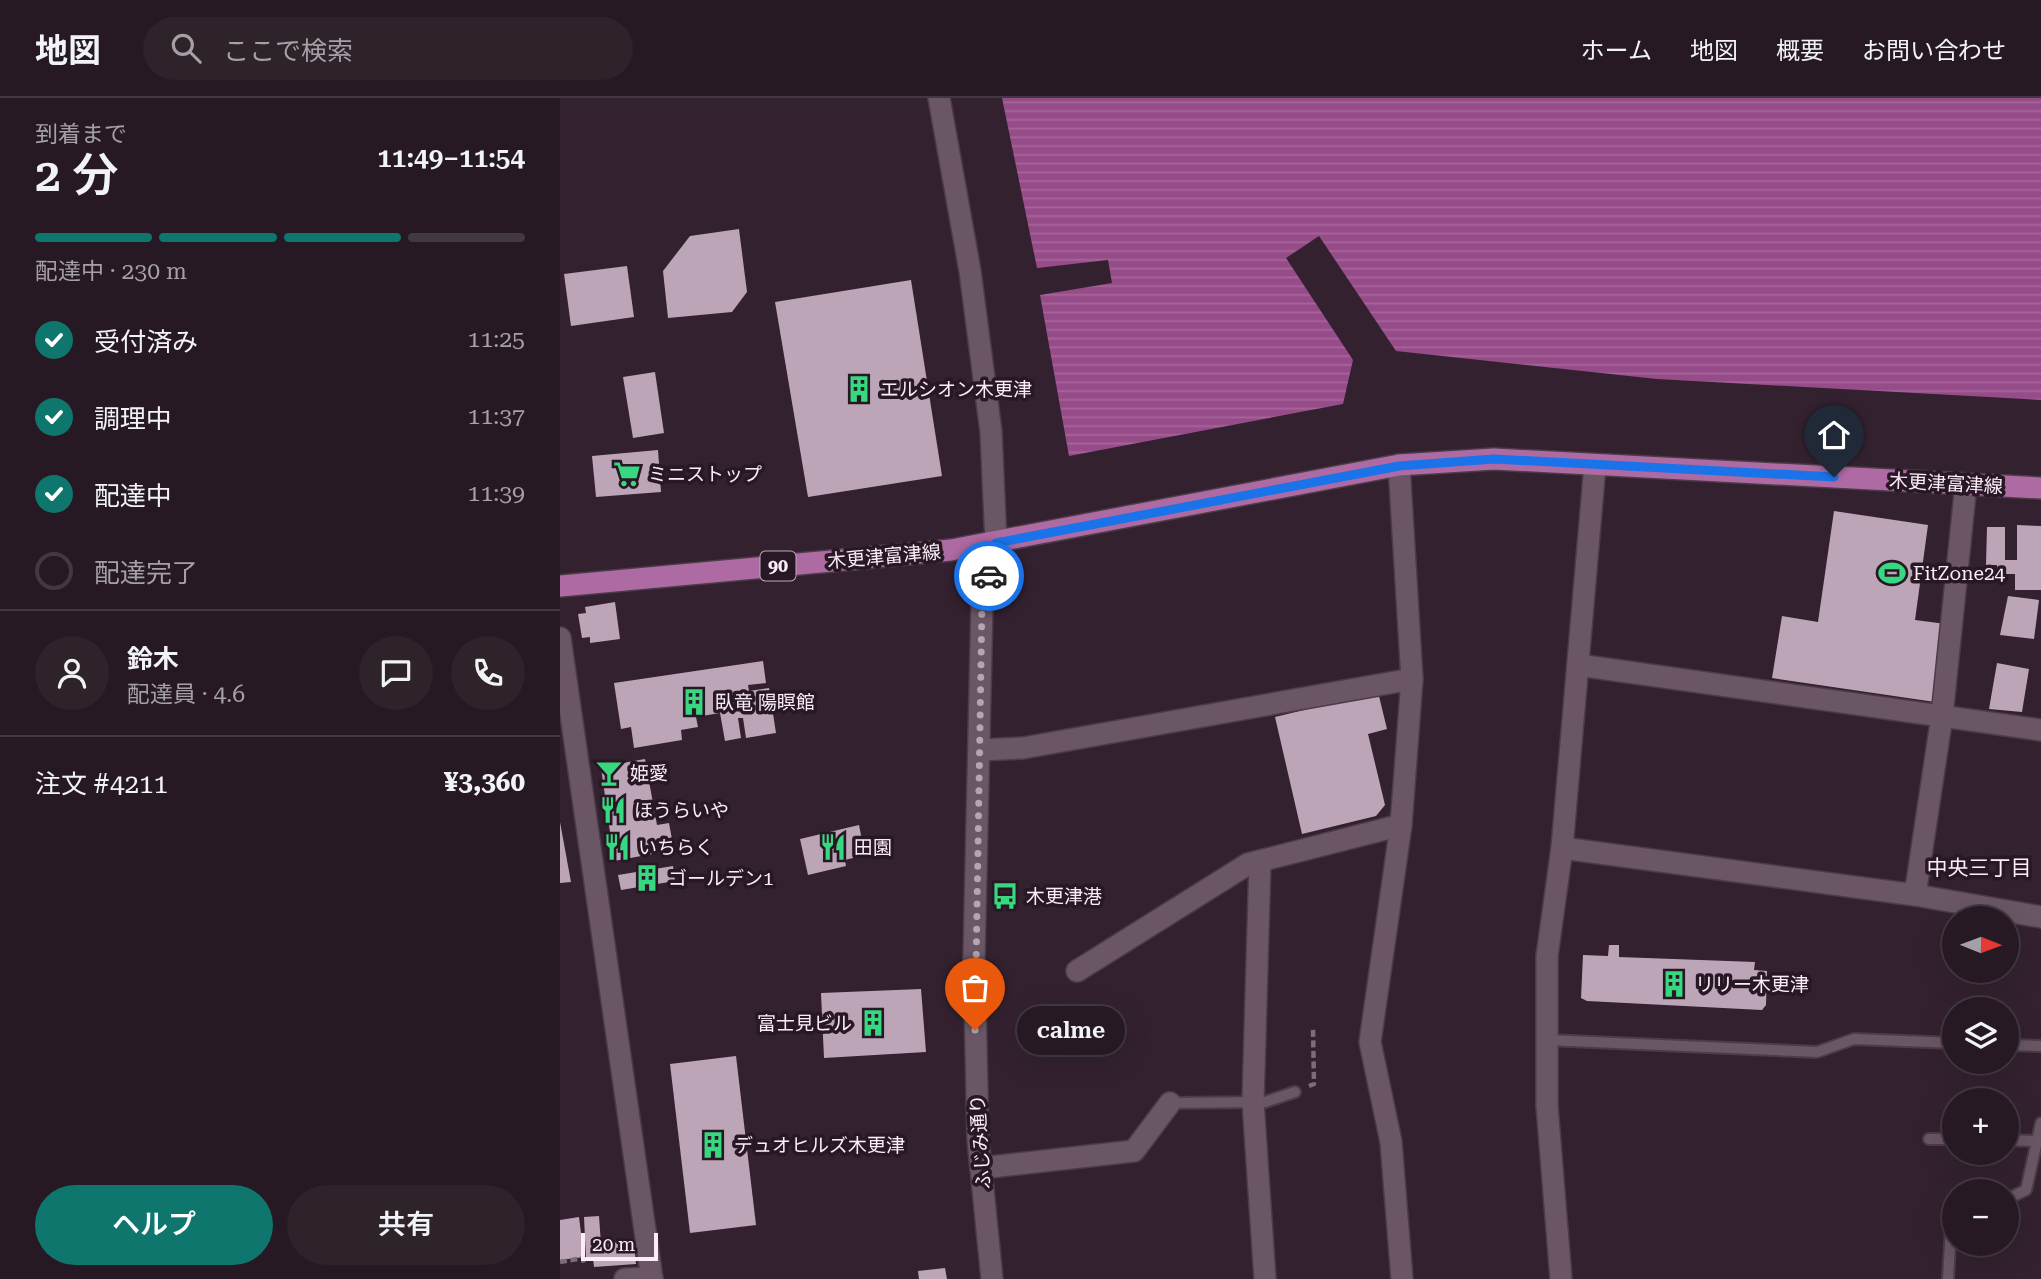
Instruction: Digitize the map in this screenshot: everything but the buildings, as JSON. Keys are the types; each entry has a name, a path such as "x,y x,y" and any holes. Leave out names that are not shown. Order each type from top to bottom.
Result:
{"main road":[{"name":"木更津富津線","path":"560,586 951,550 1399,466 1494,459 2041,488"}],"street":[{"name":"ふじみ通り","path":"939,98 988,395 996,543 982,603 974,976 981,1168 992,1279"},
{"path":"1561,1279 1547,1106 1548,956 1562,848 1595,465"},
{"path":"1399,466 1412,679 1401,824 1370,1042 1391,1142 1402,1279"},
{"path":"1915,895 1942,716 1966,484"},
{"path":"560,638 652,1279 625,1279"},
{"path":"1578,665 2041,730"},
{"path":"980,750 1036,746 1412,679"},
{"path":"1077,971 1248,864 1401,824"},
{"path":"1562,848 1915,895 2041,916"},
{"path":"1260,861 1253,1102 1265,1279"},
{"path":"981,1168 1133,1152 1170,1103"}],"lane":[{"path":"1547,1040 1817,1052 1854,1039 1942,1042"},
{"path":"2019,1045 2041,1046"},
{"path":"1170,1103 1265,1102 1295,1093"},
{"path":"2019,1193 2026,1190 2041,1123"},
{"path":"1929,1139 1942,1139"},
{"path":"2019,1140 2035,1141"},
{"path":"1948,1279 1949,1256"}],"path":[{"path":"1295,1093 1314,1084 1313,1027"},
{"path":"560,1262 583,1258 584,1266"}],"shaded area":[{"path":"1002,98 2041,98 2041,400 1657,379 1396,351 1319,236 1286,258 1353,360 1343,404 1069,456 1040,295 1112,283 1108,260 1037,268"}],"way so far":[{"path":"975,1030 974,958 982,603 989,576"}],"place":[{"name":"エルシオン木更津","path":"859,389"},
{"name":"ミニストップ","path":"627,474"},
{"name":"FitZone24","path":"1892,573"},
{"name":"臥竜 陽瞑館","path":"694,702"},
{"name":"姫愛","path":"609,773"},
{"name":"ほうらいや","path":"613,810"},
{"name":"いちらく","path":"617,847"},
{"name":"田園","path":"833,847"},
{"name":"ゴールデン1","path":"647,878"},
{"name":"木更津港","path":"1005,896"},
{"name":"リリー木更津","path":"1674,984"},
{"name":"富士見ビル","path":"873,1023"},
{"name":"calme","path":"975,1030"},
{"name":"デュオヒルズ木更津","path":"713,1145"}],"district":[{"name":"中央三丁目","path":"1979,868"}],"route":[{"path":"989,576 996,543 1399,466 1494,459 1834,477"}]}
